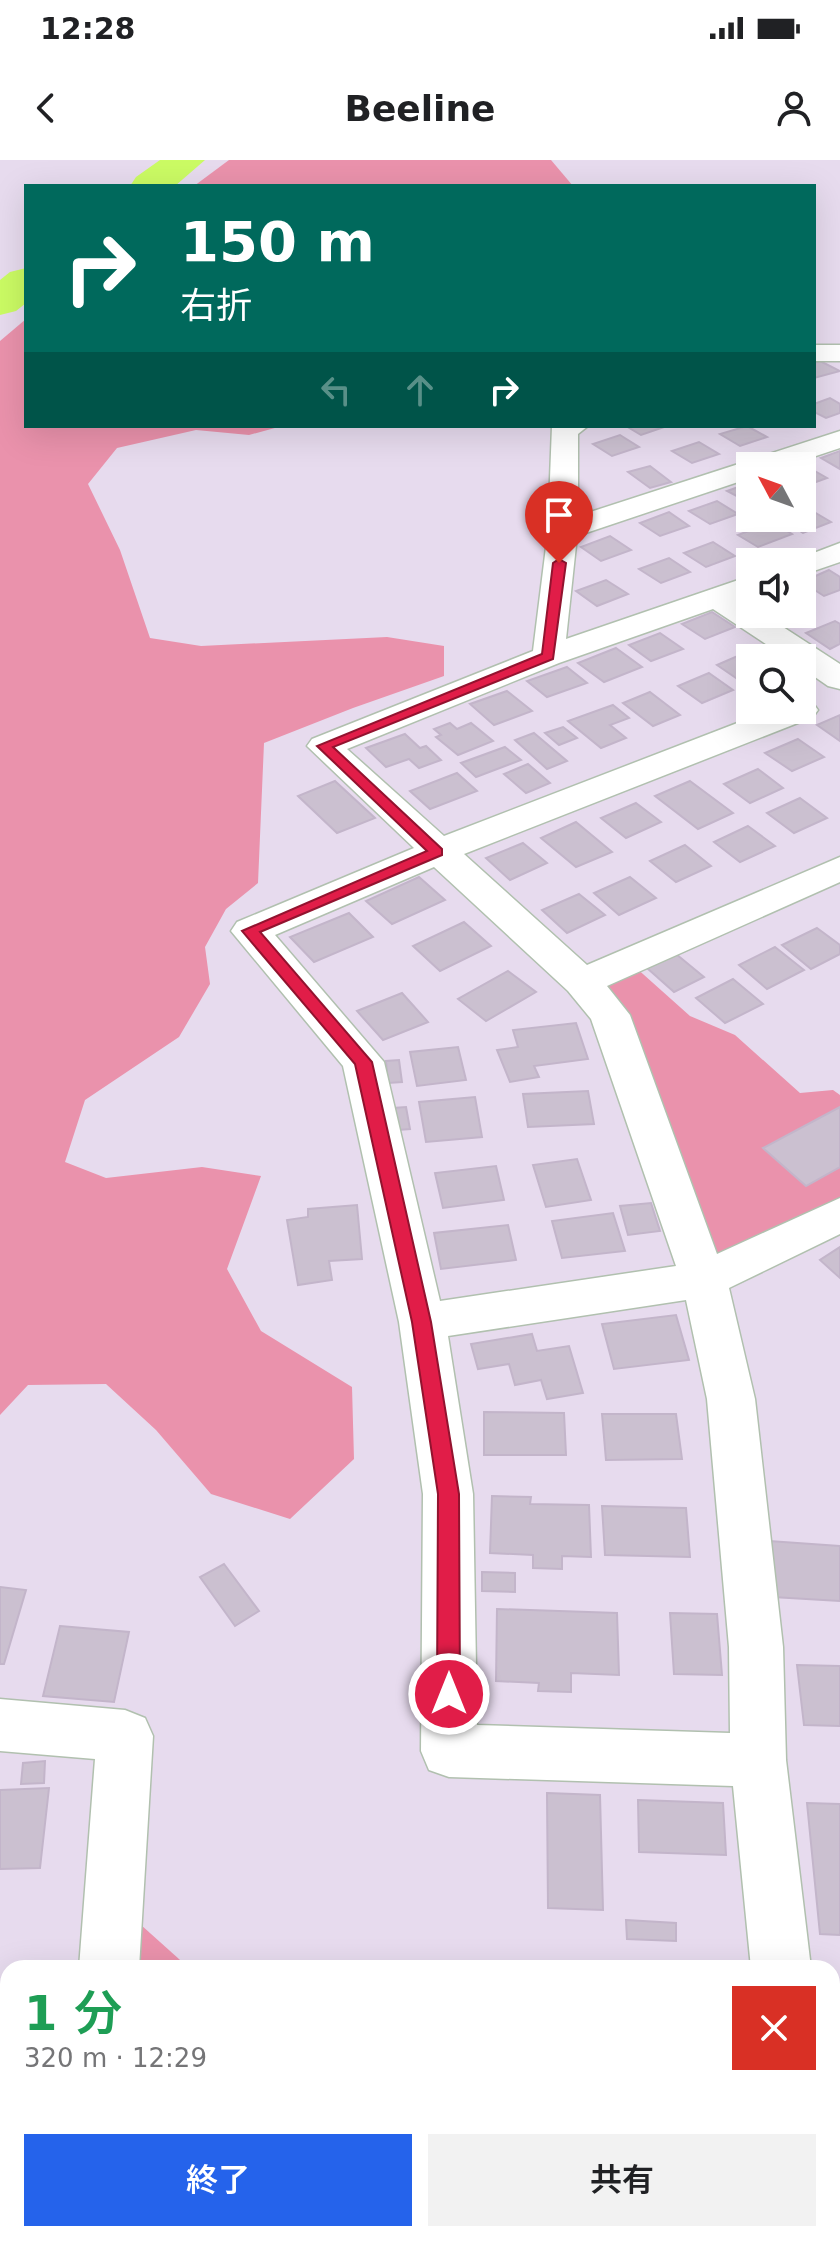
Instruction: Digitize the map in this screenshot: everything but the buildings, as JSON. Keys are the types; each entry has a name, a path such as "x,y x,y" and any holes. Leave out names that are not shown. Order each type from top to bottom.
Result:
{"street":[{"path":"816,353 840,353"},
{"path":"548,656 563,531 564,429 567,428"},
{"path":"801,452 840,439"},
{"path":"563,531 736,474"},
{"path":"816,561 840,552"},
{"path":"736,590 548,656 324,746 582,982 610,1015 704,1280 731,1399 756,1647 758,1760 780,1960"},
{"path":"716,597 840,679"},
{"path":"816,704 840,695"},
{"path":"758,1760 449,1751 448,1494 422,1322 363,1062 250,931 437,852 766,724"},
{"path":"582,982 840,868"},
{"path":"422,1322 704,1280 840,1215"},
{"path":"0,1725 125,1736 110,1960"}],"shaded area":[{"path":"229,160 551,160 571,184 197,184"},
{"path":"24,321 24,428 275,428 249,435 196,430 117,448 88,484 120,550 150,638 201,646 387,637 444,646 444,676 264,743 258,883 226,909 205,947 210,984 179,1037 85,1100 65,1162 106,1178 202,1167 261,1176 227,1269 261,1331 352,1387 354,1459 290,1519 211,1494 156,1430 106,1384 28,1385 0,1415 0,341"},
{"path":"634,966 690,1016 735,1035 800,1093 833,1090 840,1095 840,1204 711,1266 596,984"},
{"path":"131,1916 180,1960 128,1960"}],"waterway":[{"path":"153,184 185,160"},
{"path":"0,302 24,283"}],"route":[{"path":"449,1694 448,1494 422,1322 363,1062 250,931 437,852 324,746 548,656 559,563"}]}
